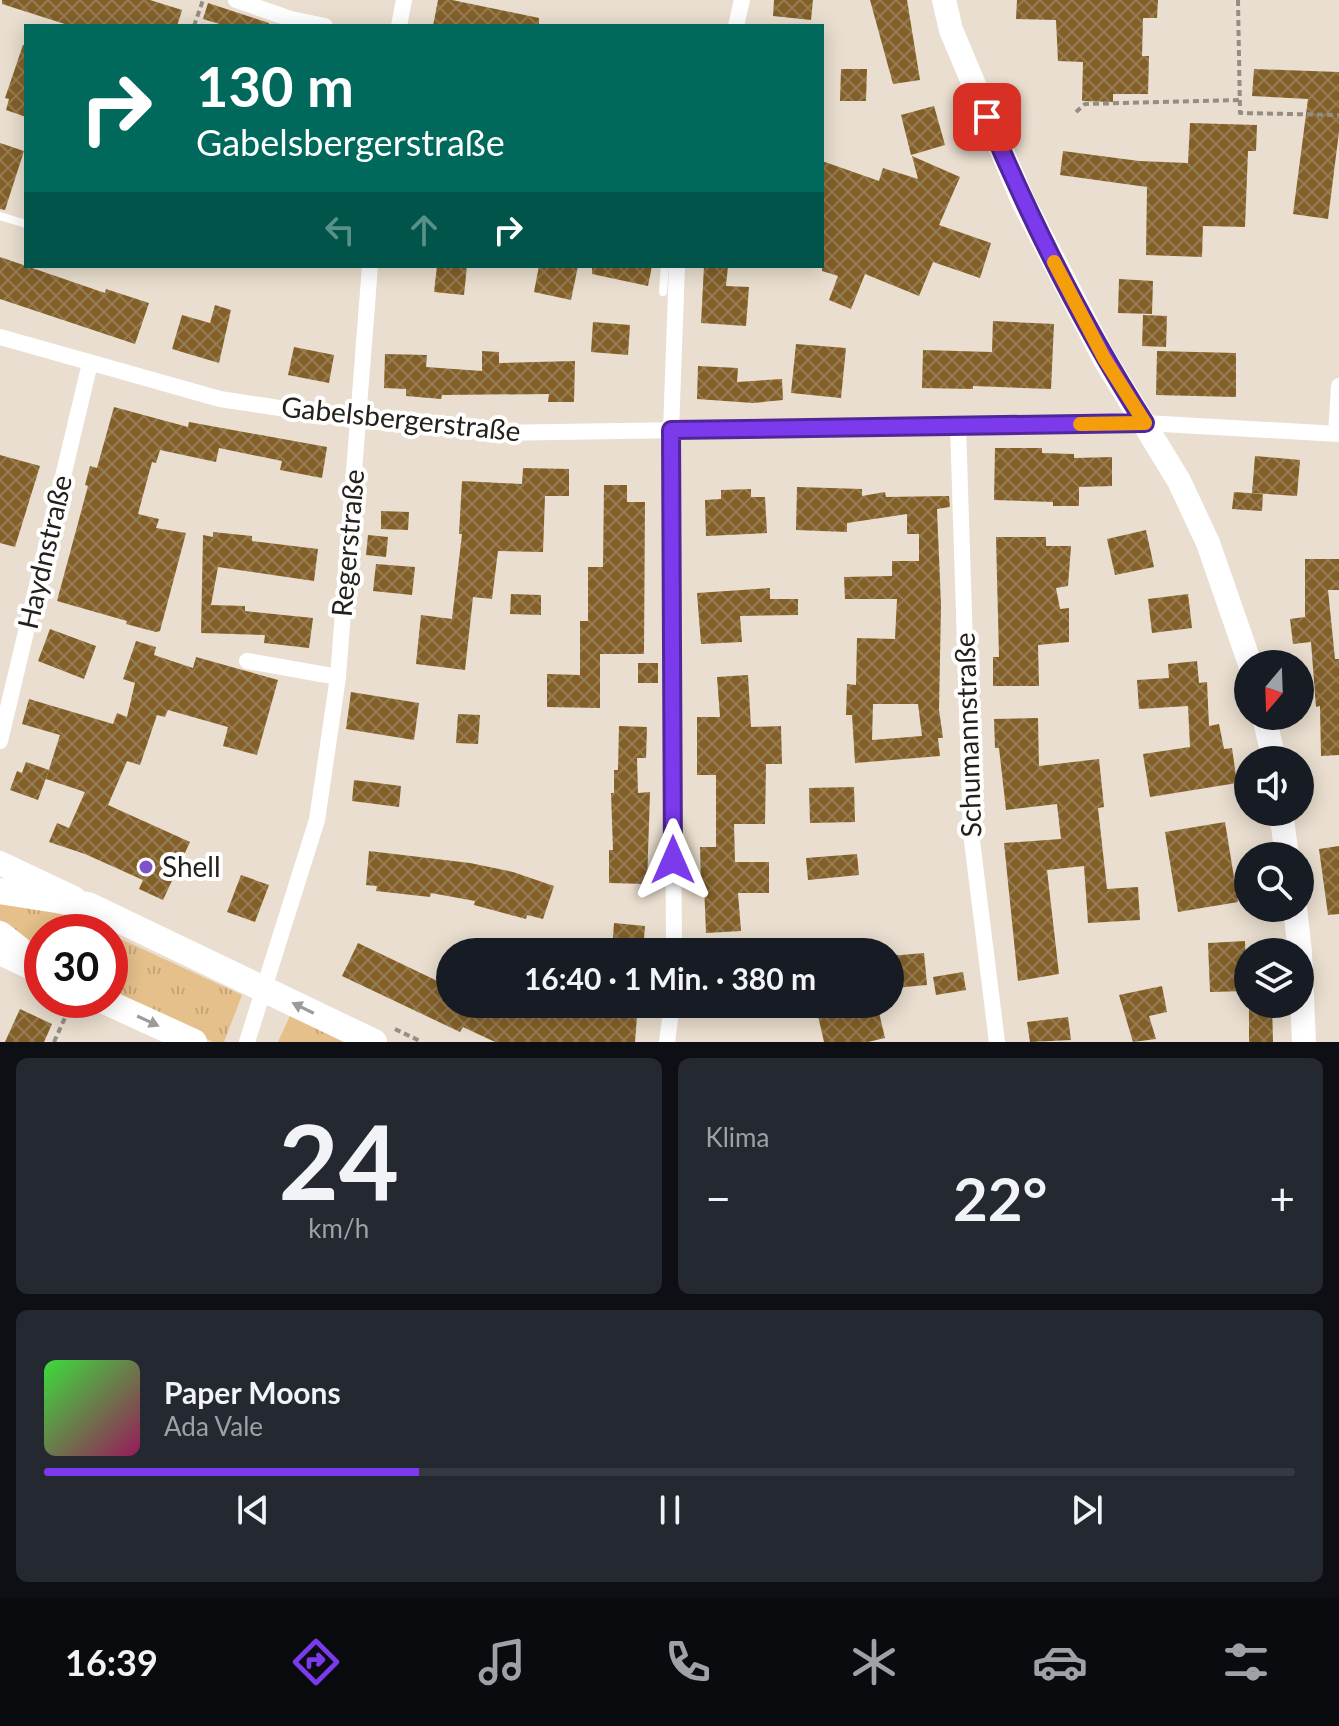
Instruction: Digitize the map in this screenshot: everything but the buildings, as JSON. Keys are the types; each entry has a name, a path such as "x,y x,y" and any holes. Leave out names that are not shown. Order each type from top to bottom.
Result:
{"main road":[{"path":"0,891 88,905 374,1042"},
{"path":"0,934 24,955"},
{"path":"128,1012 194,1042"}],"street":[{"path":"236,0 315,24"},
{"path":"399,24 404,0"},
{"path":"736,24 742,0"},
{"path":"944,0 956,42 1023,201 1104,358 1179,481 1208,543 1245,650"},
{"name":"Regerstraße","path":"247,1042 317,820 338,677 370,268"},
{"path":"674,938 671,430 677,268"},
{"name":"Gabelsbergerstraße","path":"0,337 220,399 358,420 495,433 1145,423 1338,434"},
{"name":"Haydnstraße","path":"0,741 90,363"},
{"path":"1338,434 1339,386"},
{"name":"Schumannstraße","path":"958,426 971,833 997,1042"},
{"path":"247,661 338,677"},
{"path":"0,863 88,905"},
{"path":"0,953 24,963"},
{"path":"667,1042 670,1018"},
{"path":"1303,1018 1304,1042"}],"lane":[{"path":"0,216 24,223"},
{"path":"663,292 665,268"}],"path":[{"path":"195,24 203,0"},
{"path":"1238,0 1240,113 1339,115"},
{"path":"1076,112 1085,104 1240,100"},
{"path":"54,1042 65,1018"}],"green space":[{"path":"0,900 60,914 24,914 24,938 0,920"},
{"path":"128,942 242,995 224,1042 213,1042 128,1001"},
{"path":"293,1009 360,1042 278,1042"}],"slow traffic":[{"path":"1054,262 1104,358 1145,423 1080,424"}],"place":[{"name":"Shell","path":"146,867"}],"route":[{"path":"673,860 671,430 1145,423 1090,332 1023,201 987,117"}]}
